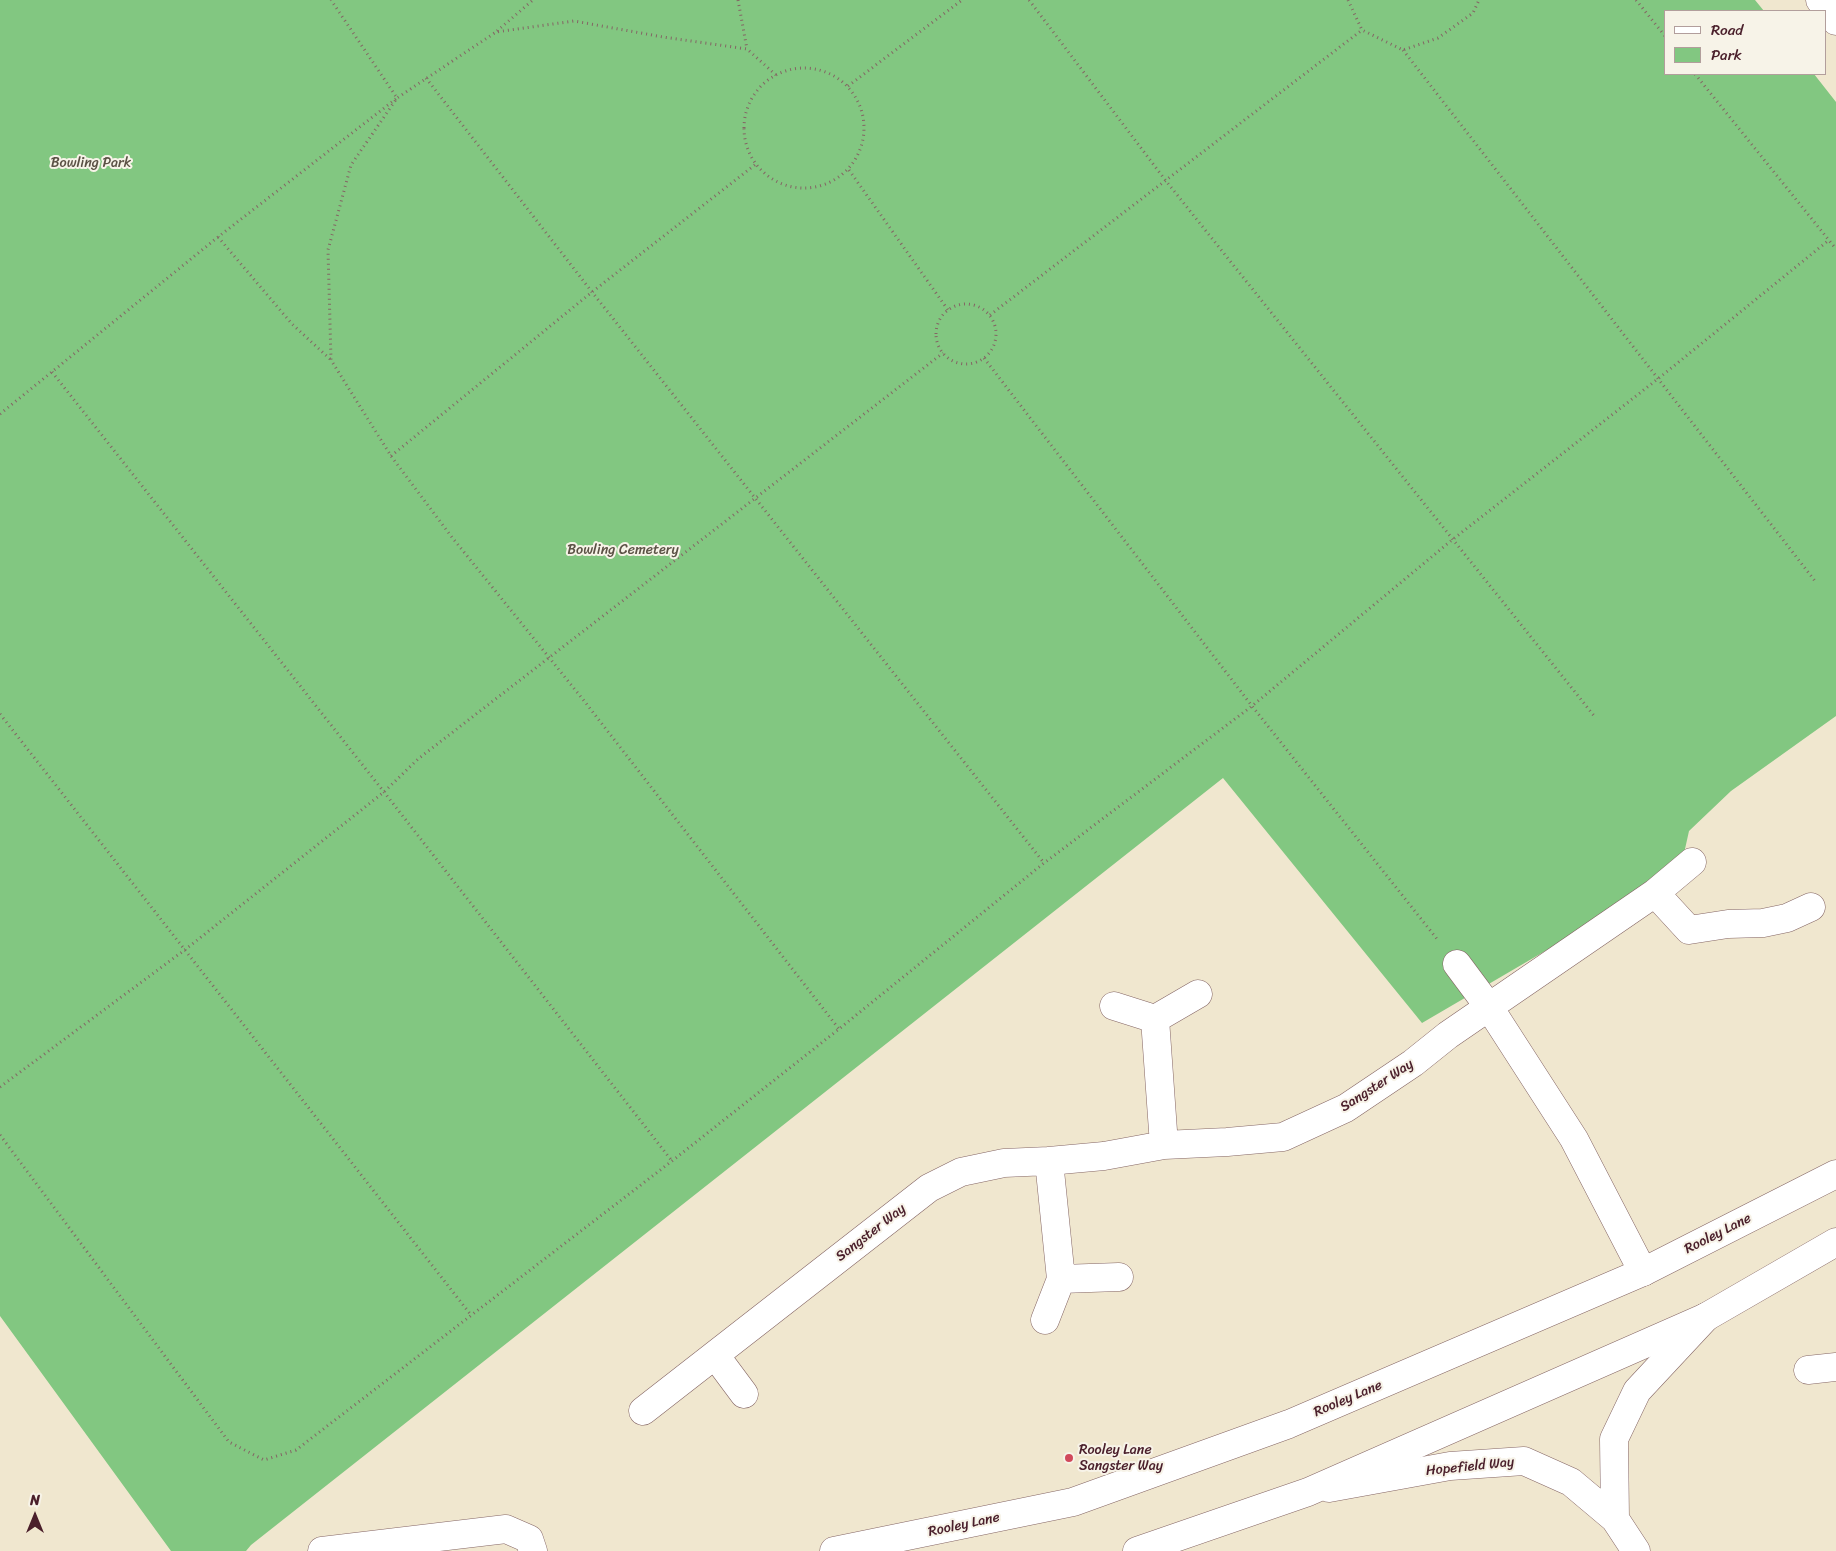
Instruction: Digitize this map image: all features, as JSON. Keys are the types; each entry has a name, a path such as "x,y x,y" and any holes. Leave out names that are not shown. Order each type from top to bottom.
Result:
{"main road":[{"path":"1820,0 1836,21"},
{"name":"Sangster Way","path":"643,1411 929,1188 961,1172 1004,1163 1104,1156 1164,1145 1227,1142 1283,1136 1346,1108 1655,893 1692,862"},
{"path":"1655,893 1689,930 1728,924 1763,923 1787,918 1810,907"},
{"path":"1457,964 1490,1007 1574,1139 1642,1272"},
{"path":"1114,1006 1155,1019 1198,994"},
{"path":"1155,1019 1164,1145"},
{"path":"1045,1320 1061,1279 1048,1161"},
{"name":"Rooley Lane","path":"834,1551 1074,1502 1289,1424 1642,1272 1836,1174"},
{"path":"1137,1551 1308,1492 1706,1317 1836,1242"},
{"path":"1061,1279 1118,1277"},
{"path":"1615,1520 1614,1439 1637,1391 1706,1317"},
{"path":"715,1355 744,1394"},
{"path":"1808,1370 1836,1366"},
{"name":"Hopefield Way","path":"1308,1492 1450,1466 1524,1461 1571,1482 1615,1520 1636,1551"},
{"path":"322,1551 506,1529 529,1539 533,1551"}],"path":[{"path":"331,0 397,98"},
{"path":"0,414 218,237 397,98 496,32 533,0"},
{"path":"738,0 747,48"},
{"path":"848,86 962,0"},
{"path":"1029,0 1166,181 1595,717"},
{"path":"1348,0 1362,30 1403,50 1815,580"},
{"path":"1403,50 1438,38 1473,13 1479,0"},
{"path":"1636,0 1664,35"},
{"path":"496,32 574,21 663,37 747,48 776,75"},
{"path":"990,315 1362,30"},
{"path":"794,68 814,68 832,74 848,86 858,100 864,118 864,137 859,154 849,170 835,181 819,187 801,189 784,185 768,176 756,164 746,146 744,125 748,105 759,88 776,75 794,68"},
{"path":"1696,75 1836,249"},
{"path":"426,78 592,292 1044,864"},
{"path":"331,360 328,250 351,165 397,98"},
{"path":"391,456 592,292 756,164"},
{"path":"849,170 948,310"},
{"path":"218,237 292,324 331,360 391,456 839,1029"},
{"path":"0,1135 230,1442 264,1460 296,1450 672,1161 1044,864 1252,706 1452,540 1659,378 1829,240"},
{"path":"965,303 975,305 990,315 996,333 995,342 991,351 984,358 968,364 950,359 943,353 938,345 936,336 937,326 941,317 948,310 956,305 965,303"},
{"path":"0,1087 186,949 384,792 418,759 943,353"},
{"path":"984,358 1252,706 1457,964"},
{"path":"52,372 384,792 672,1161"},
{"path":"0,714 471,1315"}],"green space":[{"name":"Bowling Cemetery","path":"0,0 1755,0 1763,10 1664,10 1664,75 1815,75 1836,102 1836,716 1731,791 1689,831 1683,858 1564,940 1422,1023 1223,778 251,1545 246,1551 171,1551 0,1316"}],"place":[{"name":"Rooley Lane Sangster Way","path":"1069,1458"}],"park label":[{"name":"Bowling Park","path":"91,163"}]}
